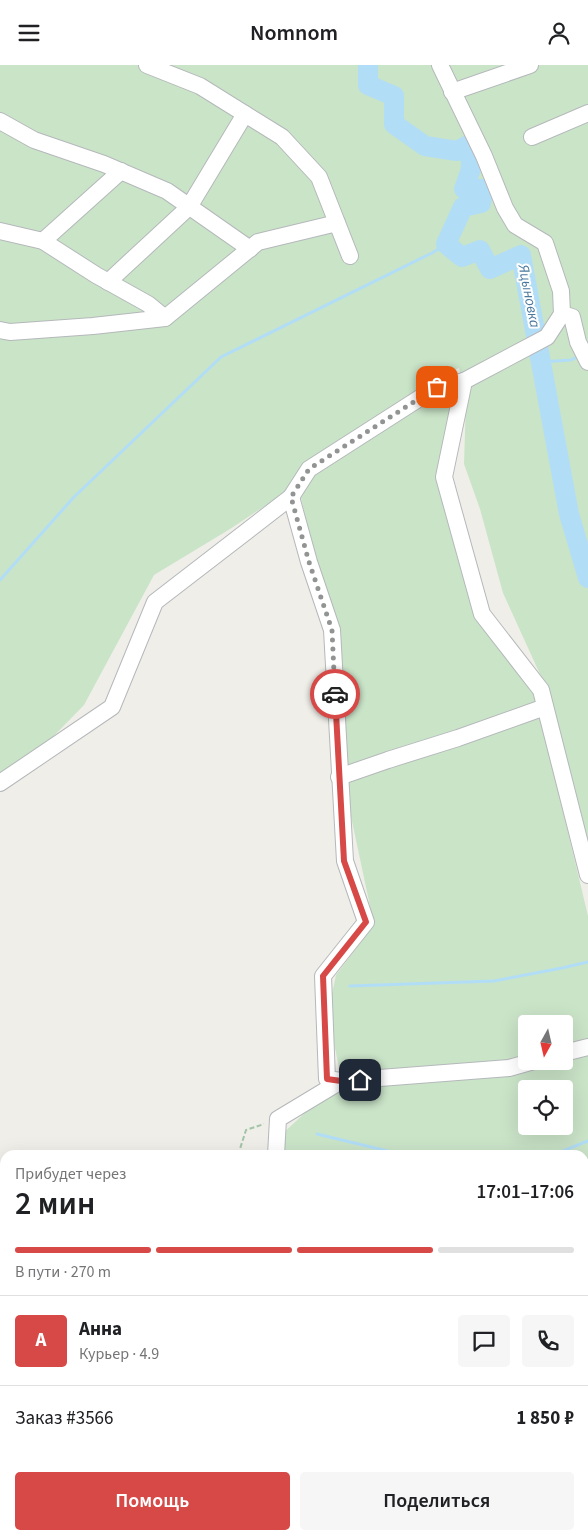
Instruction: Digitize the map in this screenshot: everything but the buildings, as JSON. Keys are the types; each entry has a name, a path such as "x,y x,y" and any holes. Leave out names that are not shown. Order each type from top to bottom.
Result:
{"lane":[{"path":"147,65 200,86 282,137 319,177 350,256"},
{"path":"0,783 112,707 155,602 291,497 309,469 437,387 464,381 547,337 562,314 561,291 545,243 514,225 484,156 440,65"},
{"path":"452,92 530,65"},
{"path":"532,137 588,113"},
{"path":"108,282 189,207 245,114"},
{"path":"0,121 34,140 104,164 167,191 250,249"},
{"path":"44,241 121,171"},
{"path":"0,330 10,332 165,318 258,242 337,223"},
{"path":"0,231 44,241 108,282 148,304 165,318"},
{"path":"562,314 572,317 585,356"},
{"path":"464,381 444,477 482,614 541,690 588,875"},
{"path":"291,497 309,562 332,630 344,861 366,922 323,976 327,1079 341,1081 509,1068 518,1065"},
{"path":"339,777 546,707"},
{"path":"573,1051 588,1047"},
{"path":"276,1150 278,1119 341,1081"}],"path":[{"path":"240,1150 246,1130 278,1119"}],"green space":[{"path":"0,65 588,65 588,861 544,683 503,593 480,509 464,464 466,400 459,368 445,373 453,388 448,468 494,626 534,690 588,916 588,1150 282,1150 279,1137 338,1082 339,1068 328,1013 336,975 374,925 349,807 318,574 298,484 230,529 154,575 84,705 44,746 0,774"}],"waterway":[{"name":"Яцыновка","path":"368,65 368,85 394,96 394,124 425,146 457,151 470,144 471,169 464,189 483,189 481,203 463,207 446,244 462,257 480,250 490,269 521,255 569,514 588,578"},
{"path":"0,580 74,497 221,357 432,253 446,244"},
{"path":"541,362 571,360 579,356"},
{"path":"350,986 494,981 588,962"},
{"path":"317,1134 383,1150"},
{"path":"566,1150 588,1141"}],"way so far":[{"path":"335,694 332,630 309,562 291,497 309,469 437,387"}],"route":[{"path":"335,694 344,861 366,922 323,976 327,1079 341,1081 360,1080"}]}
